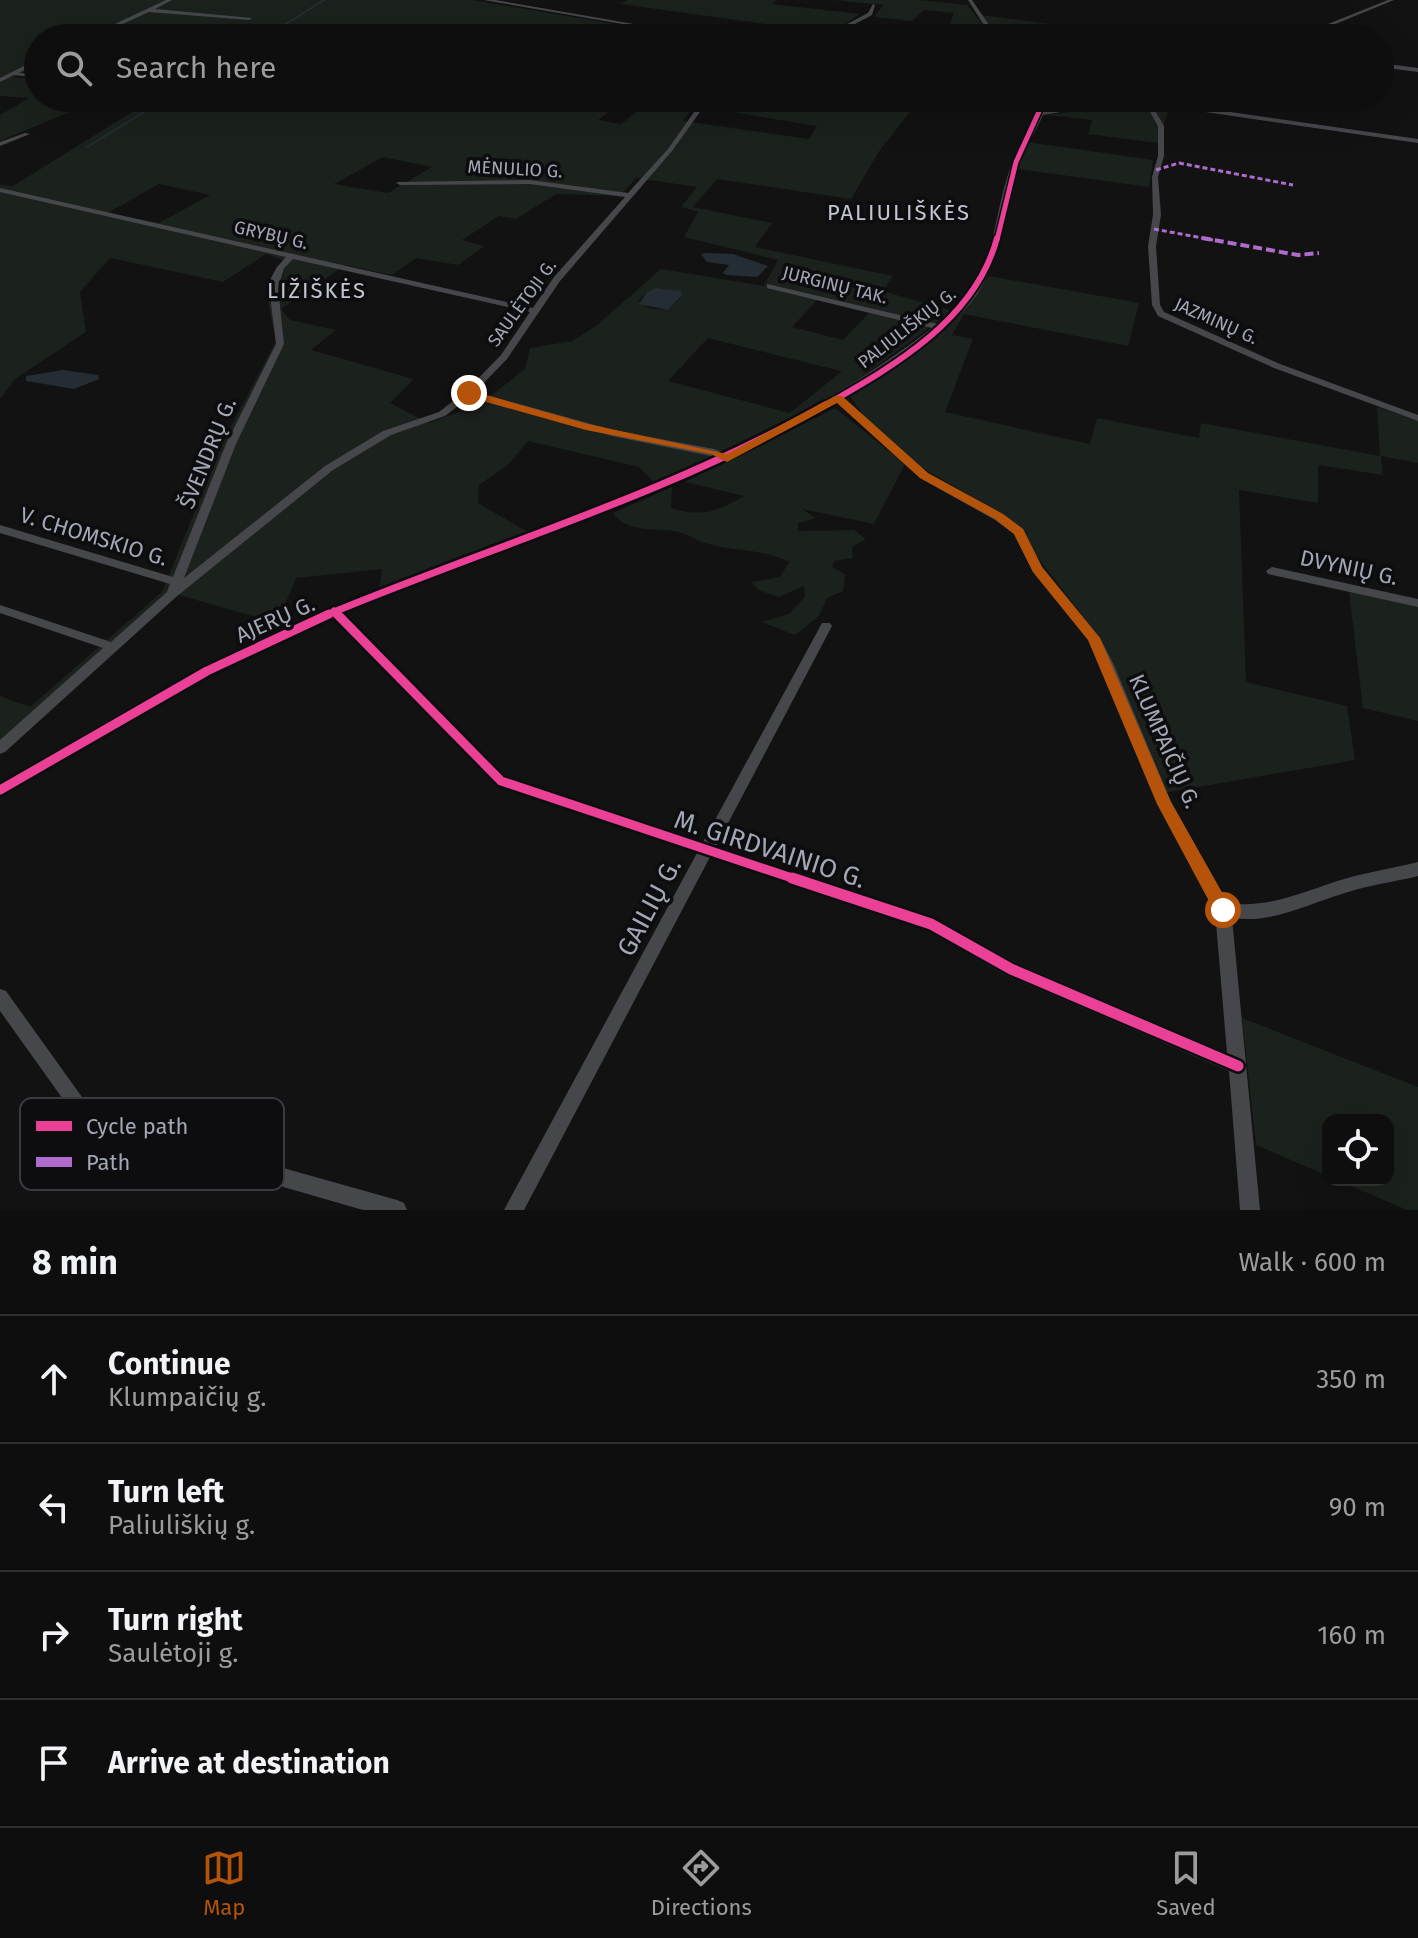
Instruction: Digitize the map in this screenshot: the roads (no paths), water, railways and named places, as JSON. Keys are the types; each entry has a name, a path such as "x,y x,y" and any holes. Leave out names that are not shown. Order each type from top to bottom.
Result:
{"street":[{"path":"118,24 170,0"},
{"path":"486,0 629,24"},
{"path":"970,0 986,24"},
{"path":"1331,24 1392,0"},
{"path":"851,24 870,14 873,5"},
{"path":"149,10 249,18"},
{"path":"1394,67 1418,70"},
{"path":"0,80 24,68"},
{"path":"11,74 24,75"},
{"name":"SAULĖTOJI G.","path":"174,588 359,447 387,433 442,414 469,393 504,357 567,267 670,150 697,112"},
{"path":"1044,113 1049,112"},
{"name":"JAZMINŲ G.","path":"1153,112 1161,126 1161,156 1155,177 1157,215 1152,246 1156,305 1161,314 1277,366 1418,418"},
{"path":"1216,112 1418,141"},
{"name":"PALIULIŠKIŲ G.","path":"582,519 727,458 838,398 888,367 965,305 982,280 993,253 1016,161 1044,113"},
{"path":"0,144 27,134"},
{"name":"MĖNULIO G.","path":"400,183 530,182 628,195"},
{"name":"GRYBŲ G.","path":"0,190 535,311"},
{"name":"ŠVENDRŲ G.","path":"0,748 174,588 231,444 280,344 281,331 271,300 273,288 290,257"},
{"name":"JURGINŲ TAK.","path":"770,286 938,327"},
{"path":"469,393 586,427 714,452 727,458"},
{"name":"KLUMPAIČIŲ G.","path":"838,398 924,476 999,517 1019,532 1037,569 1094,638 1165,804 1223,910 1250,1210"},
{"name":"AJERŲ G.","path":"0,790 212,667 334,611 582,519"},
{"name":"V. CHOMSKIO G.","path":"0,529 174,588"},
{"name":"DVYNIŲ G.","path":"1272,571 1418,603"},
{"path":"0,609 113,647"},
{"name":"M. GIRDVAINIO G.","path":"334,611 501,781 518,790 708,847 931,924 1011,969 1238,1066"},
{"name":"GAILIŲ G.","path":"514,1210 826,626"},
{"path":"1223,910 1248,915 1272,912 1345,886 1418,869"},
{"path":"0,997 72,1098"},
{"path":"284,1178 397,1210"}],"waterway":[{"path":"286,24 324,0"},
{"path":"87,147 144,112"}],"district":[{"name":"PALIULIŠKĖS","path":"899,212"},
{"name":"LIŽIŠKĖS","path":"317,290"}]}
